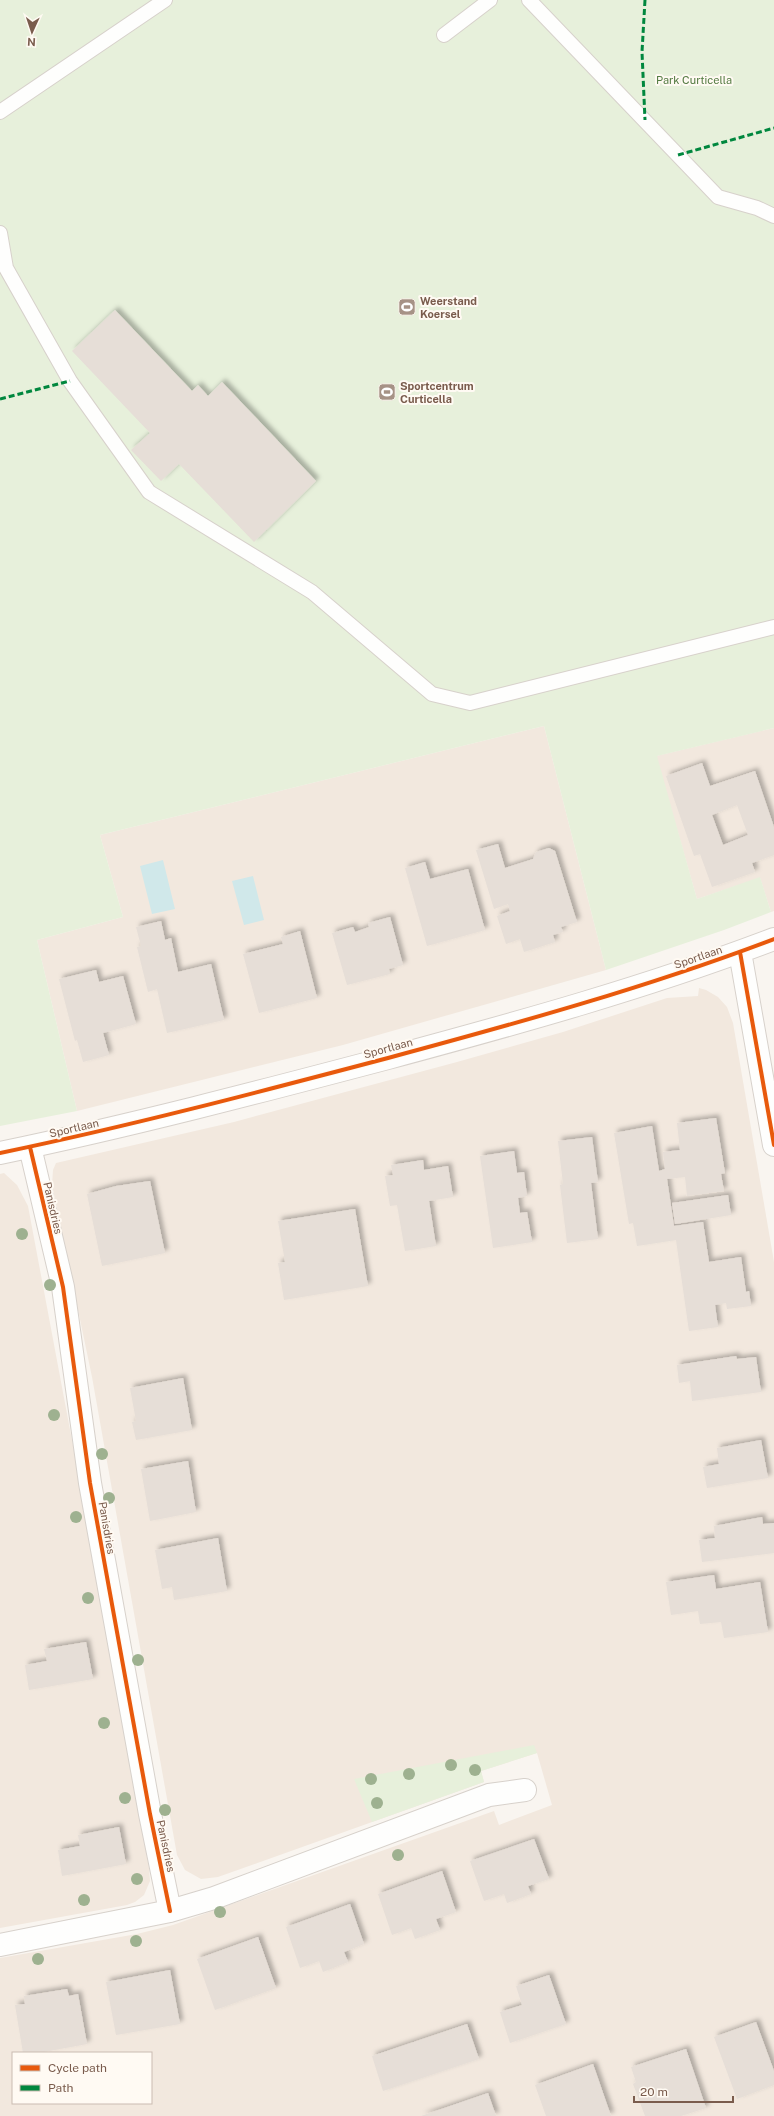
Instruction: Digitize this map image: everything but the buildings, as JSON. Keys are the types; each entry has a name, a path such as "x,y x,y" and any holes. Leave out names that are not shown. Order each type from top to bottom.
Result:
{"street":[{"name":"Sportlaan","path":"0,1153 146,1120 462,1038 617,993 740,952 774,939"},
{"path":"740,952 774,1145"},
{"name":"Panisdries","path":"30,1147 63,1286 90,1483 150,1814 170,1912"},
{"path":"0,1945 170,1912 221,1895 489,1795 525,1790"}],"lane":[{"path":"0,112 165,0"},
{"path":"444,35 490,0"},
{"path":"529,0 718,197 757,208 774,216"},
{"path":"0,233 6,268 70,381 149,492 312,592 432,694 470,703 774,627"}],"shaded area":[{"path":"544,726 606,970 343,1045 77,1111 37,940 123,917 100,835"},
{"path":"774,728 774,911 771,912 760,878 697,899 656,756"},
{"path":"699,988 718,997 727,1007 733,1023 774,1262 774,2116 0,2116 0,1958 137,1934 173,1925 494,1811 499,1825 552,1805 537,1753 481,1771 484,1782 218,1877 201,1879 185,1870 177,1855 92,1377 52,1185 53,1170 56,1163 234,1122 457,1062 563,1032 667,998 698,996"},
{"path":"4,1173 17,1185 28,1206 80,1483 149,1868 150,1881 144,1895 135,1902 127,1905 0,1928 0,1174"}],"green space":[{"name":"Sportcentrum Curticella","path":"0,0 774,0 774,728 657,756 697,899 760,877 771,912 724,930 606,970 544,726 100,835 123,917 37,940 77,1111 0,1126"},
{"path":"534,1745 537,1753 481,1771 484,1782 372,1822 354,1779"}],"water":[{"path":"163,860 175,909 152,914 140,866"},
{"path":"253,876 264,920 244,925 232,881"}],"marked path":[{"path":"645,0 642,52 645,120"},
{"path":"678,155 774,128"},
{"path":"0,399 70,381"}],"cycle path":[{"path":"0,1153 97,1132 388,1058 631,989 774,939"},
{"path":"740,952 774,1145"},
{"path":"30,1147 63,1287 90,1483 150,1814 170,1911"}],"place":[{"name":"Weerstand Koersel","path":"407,307"},
{"name":"Sportcentrum Curticella","path":"387,392"}],"park label":[{"name":"Park Curticella","path":"694,80"}]}
